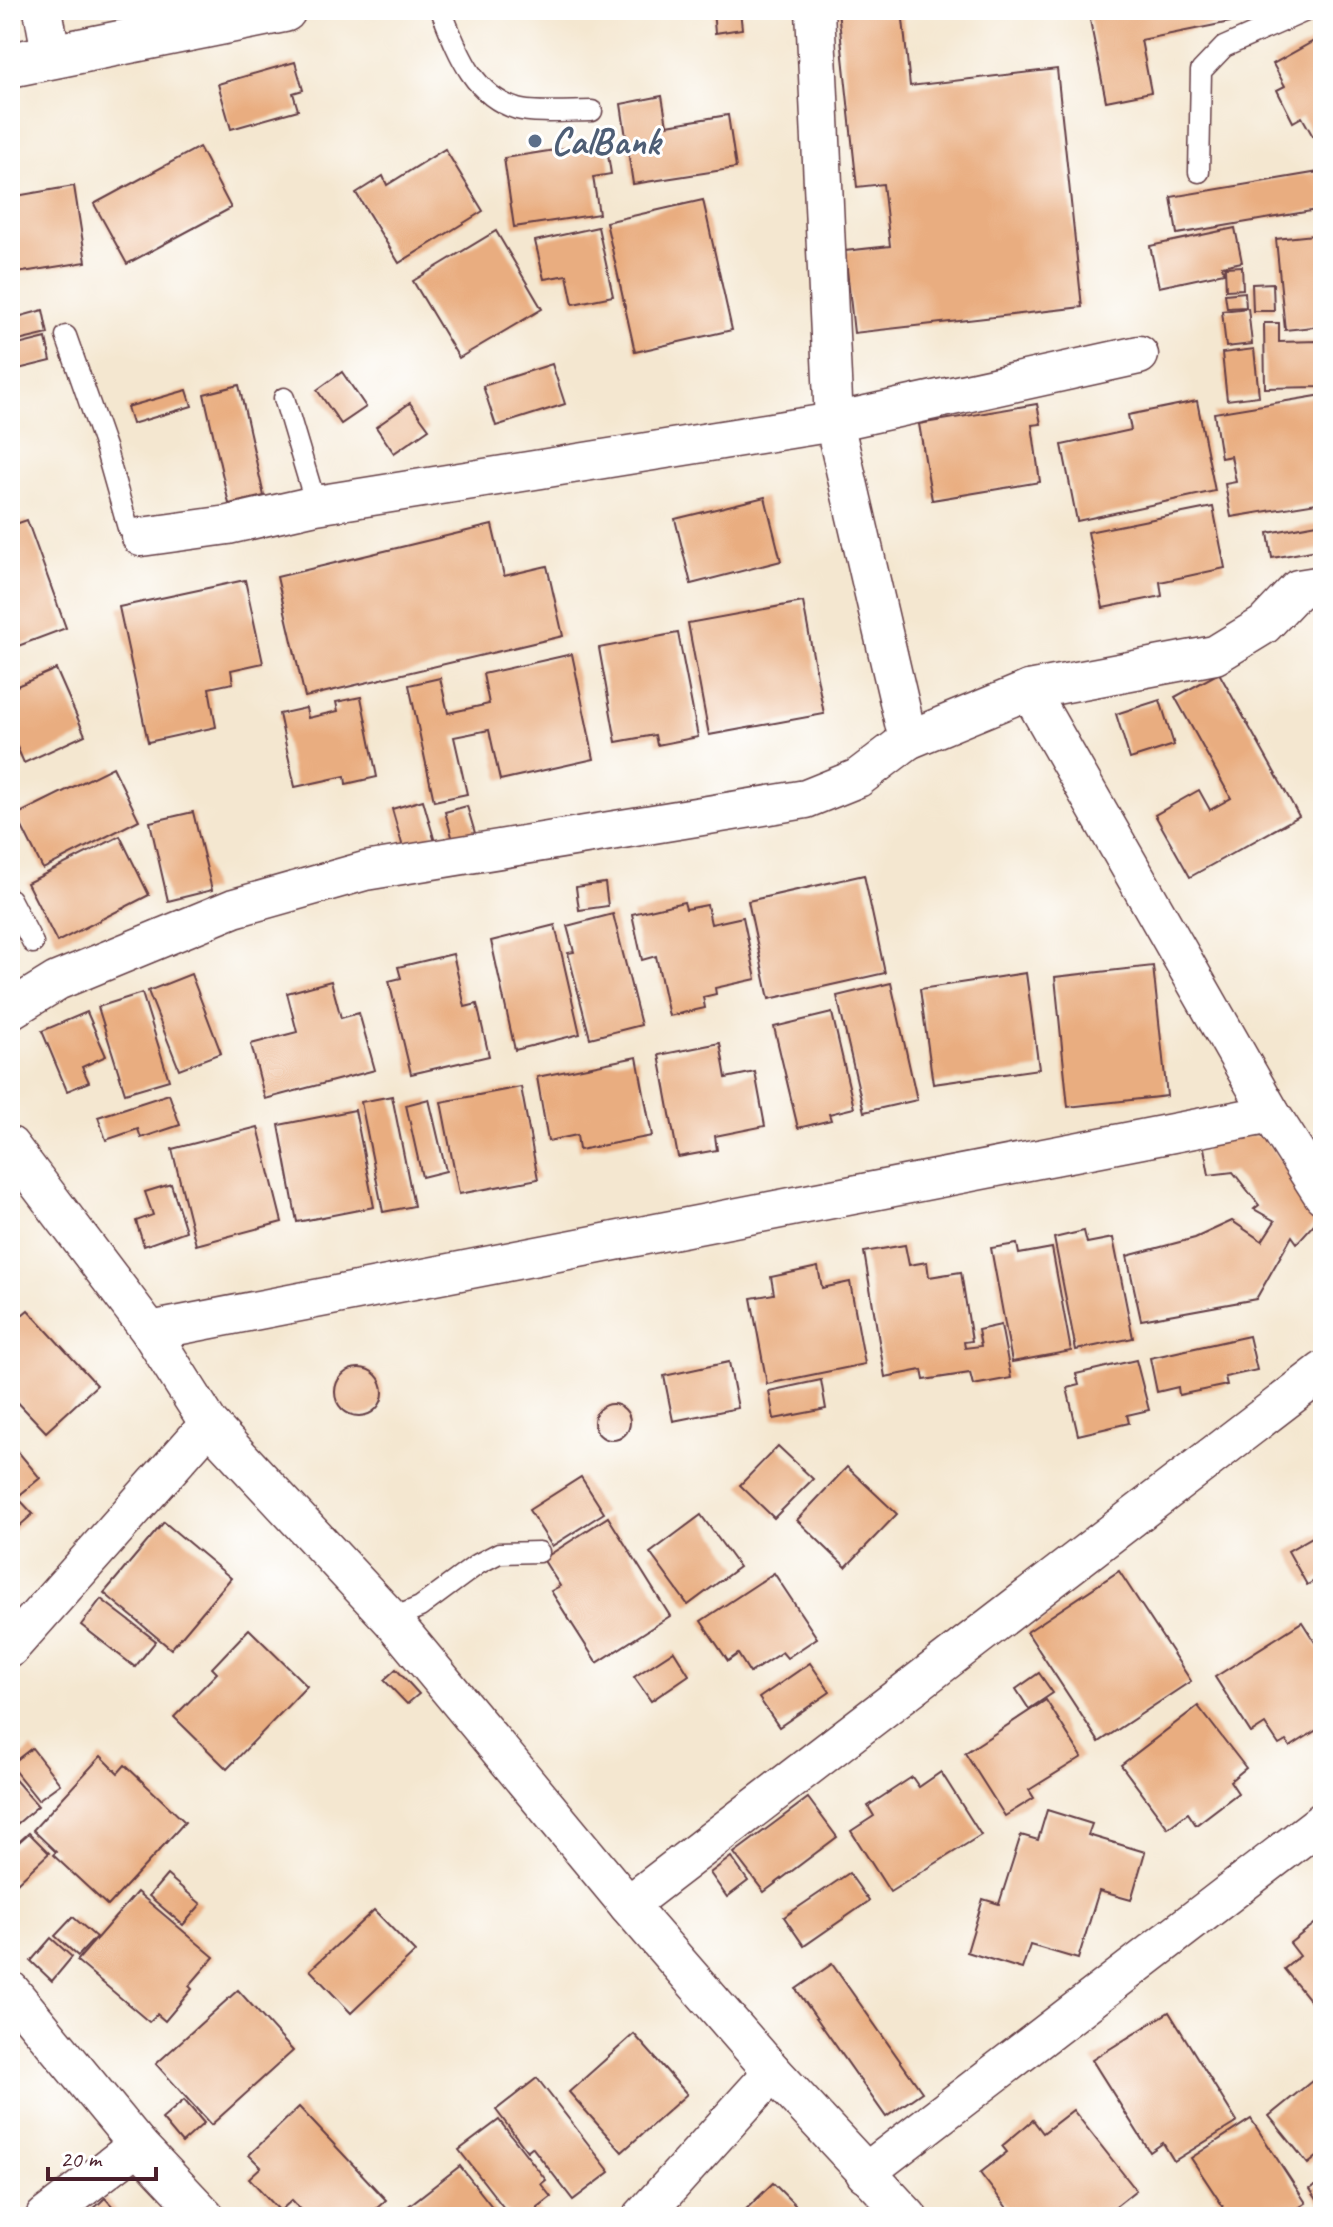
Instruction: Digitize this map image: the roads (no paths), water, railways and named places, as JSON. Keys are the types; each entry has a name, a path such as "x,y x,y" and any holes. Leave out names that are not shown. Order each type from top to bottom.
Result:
{"main road":[{"path":"10,65 284,10"}],"street":[{"path":"43,10 52,58"},
{"path":"815,10 834,422 908,740"},
{"path":"141,537 228,525 316,505 834,422 1139,355"},
{"path":"10,1010 57,981 234,908 365,871 806,799 858,778 908,740 1029,690 1215,655 1264,625 1298,589 1323,585"},
{"path":"1029,690 1271,1114 1323,1195"},
{"path":"150,1331 1271,1114"},
{"path":"10,1146 150,1331 209,1424 391,1619 628,1905 773,2072 908,2217"},
{"path":"628,1905 1323,1371"},
{"path":"10,1648 209,1424"},
{"path":"865,2173 1323,1821"},
{"path":"10,1990 138,2145 206,2217"},
{"path":"642,2217 773,2072"},
{"path":"45,2217 138,2145"}],"lane":[{"path":"441,10 460,59 488,95 519,110 592,111"},
{"path":"1199,172 1201,71 1224,47 1308,10"},
{"path":"66,336 105,447 128,528 141,537"},
{"path":"284,398 316,505"},
{"path":"10,899 33,943"},
{"path":"391,1619 420,1607 478,1564 499,1553 539,1552"}],"place":[{"name":"CalBank","path":"535,141"}]}
